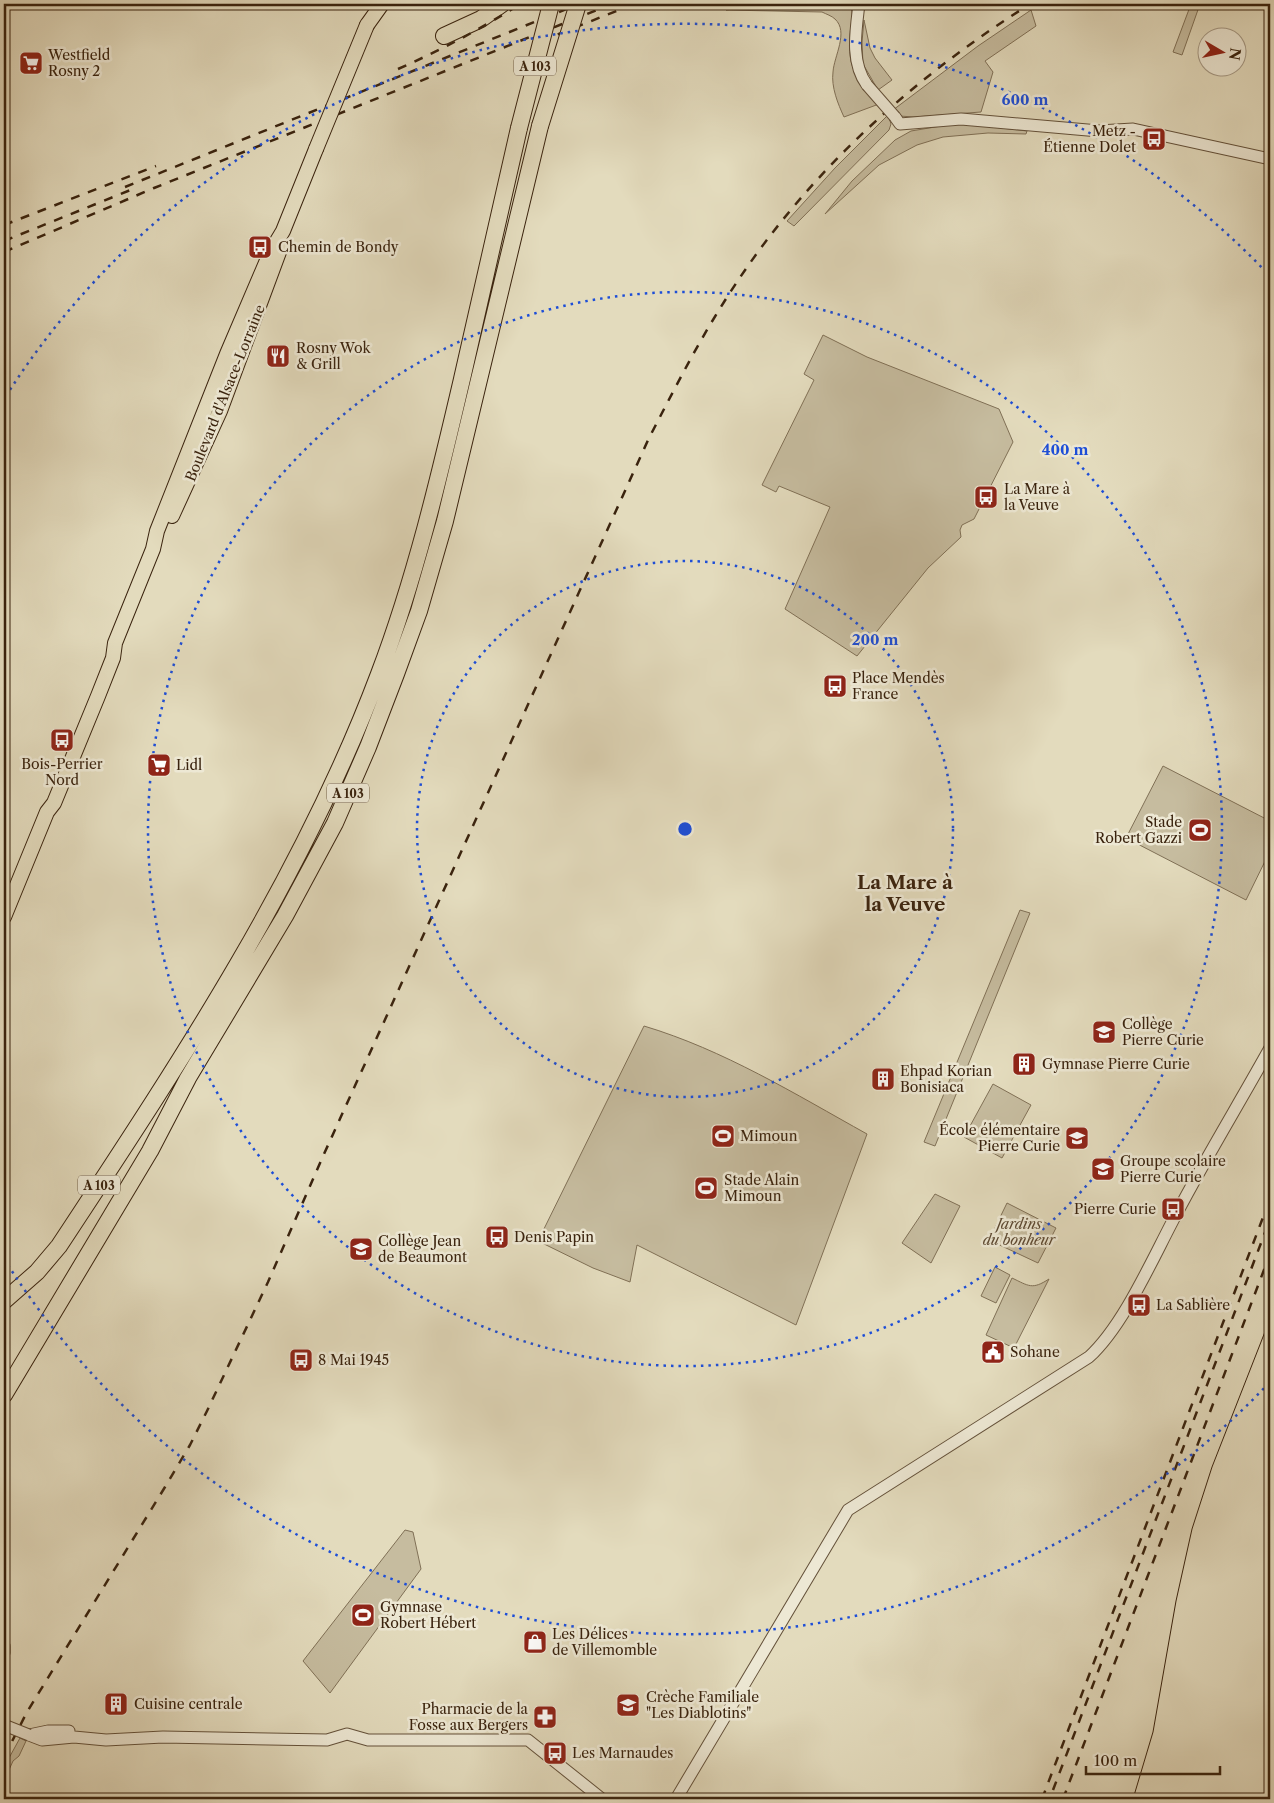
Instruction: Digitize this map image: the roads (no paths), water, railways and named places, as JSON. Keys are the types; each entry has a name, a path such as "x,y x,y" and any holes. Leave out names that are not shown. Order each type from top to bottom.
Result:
{"highway":[{"path":"444,36 481,19 502,4"},
{"path":"519,128 542,4"},
{"name":"A 103","path":"4,1301 37,1272 59,1246 180,1059 271,906 321,809 353,741 389,647 427,522 443,462 519,128 551,4"},
{"name":"A 103","path":"4,1396 150,1151 188,1078 285,916 334,823 368,747 419,610 445,521 568,4"},
{"path":"540,126 578,4"}],"main road":[{"name":"Boulevard d'Alsace-Lorraine","path":"4,918 47,812 54,803 82,737 113,658 114,646 153,549 157,531 225,358 271,251 283,231 367,25 382,4"},
{"name":"Boulevard d'Alsace-Lorraine","path":"47,812 48,801 72,744 71,738 106,654 114,646"},
{"path":"82,737 80,728 97,684 96,678"}],"street":[{"path":"859,4 855,36 857,60 861,74 867,85 900,124 962,119 1100,130 1133,129 1270,159"},
{"path":"676,1799 848,1510 1089,1357 1097,1350 1122,1314 1178,1210 1270,1048"},
{"path":"4,1646 4,1653"},
{"path":"4,1724 29,1735 48,1731 76,1731 163,1737 327,1740 347,1734 368,1740 528,1740 602,1799"},
{"path":"685,1784 686,1799"}],"tram line":[{"path":"1266,1099 1270,1091"},
{"path":"1133,1799 1153,1732 1176,1601 1192,1529 1212,1467 1270,1319"}],"railway":[{"path":"398,69 461,39 520,4"},
{"path":"125,187 579,4"},
{"path":"4,252 154,188 612,4"},
{"path":"541,41 634,4"},
{"path":"4,1757 27,1712 165,1487 190,1445 207,1411 268,1282 324,1154 649,438 704,335 754,257 787,214 822,174 900,100 985,34 1030,4"},
{"path":"4,225 156,166"},
{"path":"4,241 133,189"},
{"path":"1042,1799 1270,1199"},
{"path":"1053,1790 1269,1222"},
{"path":"1063,1799 1270,1254"}],"place":[{"name":"Westfield Rosny 2","path":"31,63"},
{"name":"Metz - Étienne Dolet","path":"1154,139"},
{"name":"Chemin de Bondy","path":"260,247"},
{"name":"Rosny Wok & Grill","path":"278,356"},
{"name":"La Mare à la Veuve","path":"986,497"},
{"name":"Place Mendès France","path":"835,686"},
{"name":"Bois-Perrier Nord","path":"62,740"},
{"name":"Lidl","path":"159,765"},
{"name":"Stade Robert Gazzi","path":"1200,830"},
{"name":"Collège Pierre Curie","path":"1104,1032"},
{"name":"Gymnase Pierre Curie","path":"1024,1064"},
{"name":"Ehpad Korian Bonisiaca","path":"883,1079"},
{"name":"Mimoun","path":"723,1136"},
{"name":"École élémentaire Pierre Curie","path":"1077,1138"},
{"name":"Groupe scolaire Pierre Curie","path":"1103,1169"},
{"name":"Stade Alain Mimoun","path":"706,1188"},
{"name":"Pierre Curie","path":"1173,1209"},
{"name":"Denis Papin","path":"497,1237"},
{"name":"Collège Jean de Beaumont","path":"361,1249"},
{"name":"La Sablière","path":"1139,1305"},
{"name":"Sohane","path":"993,1352"},
{"name":"8 Mai 1945","path":"301,1360"},
{"name":"Gymnase Robert Hébert","path":"363,1615"},
{"name":"Les Délices de Villemomble","path":"535,1642"},
{"name":"Cuisine centrale","path":"116,1704"},
{"name":"Crèche Familiale \"Les Diablotins\"","path":"628,1705"},
{"name":"Pharmacie de la Fosse aux Bergers","path":"545,1717"},
{"name":"Les Marnaudes","path":"555,1753"}],"district":[{"name":"La Mare à la Veuve","path":"905,893"}],"park label":[{"name":"Jardins du bonheur","path":"1019,1232"}]}
